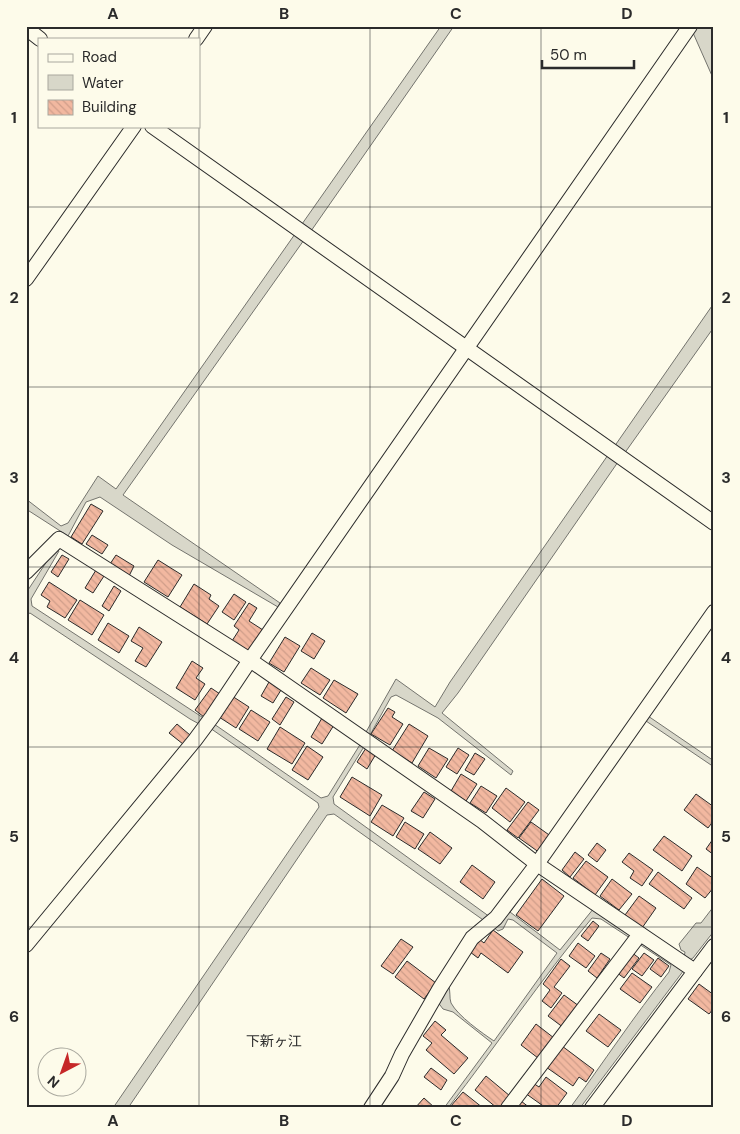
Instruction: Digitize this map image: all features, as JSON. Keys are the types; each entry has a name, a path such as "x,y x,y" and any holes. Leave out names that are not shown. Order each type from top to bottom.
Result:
{"street":[{"path":"197,38 205,26"},
{"path":"26,945 212,717 689,27"},
{"path":"26,28 39,38"},
{"path":"26,279 133,128"},
{"path":"155,128 714,523"},
{"path":"26,572 59,539 250,660 482,821 537,864 695,971"},
{"path":"371,1108 392,1076 402,1054 440,988 472,938 496,918 537,864 714,612"},
{"path":"508,1108 640,934"},
{"path":"592,1108 714,946"}],"water":[{"path":"441,26 454,26 311,231 302,224"},
{"path":"690,26 714,26 714,79 713,78"},
{"path":"295,234 304,240 123,495 280,603 278,607 172,545 100,497 86,502 68,536 26,509 26,499 61,526 68,523 98,476 116,489"},
{"path":"714,303 714,327 624,454 614,447"},
{"path":"608,455 618,462 458,693 442,713 513,771 511,775 438,718 396,695 391,697 370,735 366,732 396,679 435,707 450,682"},
{"path":"55,549 59,551 31,599 32,606 205,719 201,725 30,613 26,615 26,593"},
{"path":"648,716 714,761 714,767 646,721"},
{"path":"214,724 321,798 328,796 361,743 365,745 333,797 334,804 490,917 486,922 334,814 327,815 128,1108 113,1108 319,807 318,803 210,728"},
{"path":"538,873 510,912 560,950 594,908 684,970 580,1108 570,1108 669,972 671,965 601,919 592,918 448,1108 444,1108 492,1043 453,1012 443,1009 437,1001 448,983 450,1001 454,1008 471,1024 494,1041 557,953 513,920 508,919 503,929 498,931 493,927"},
{"path":"714,906 714,931 693,958 688,961 684,958 685,952 681,950 679,944 696,923 701,923"}],"building":[{"path":"91,504 103,511 82,544 71,537"},
{"path":"92,535 108,545 102,554 86,544"},
{"path":"62,555 69,559 58,577 51,572"},
{"path":"116,555 134,566 129,576 110,564"},
{"path":"158,560 182,575 168,597 144,582"},
{"path":"96,570 104,576 93,593 85,588"},
{"path":"49,582 77,600 65,618 47,607 50,601 41,595"},
{"path":"194,584 211,595 209,599 219,606 207,624 180,607"},
{"path":"114,586 121,591 109,611 102,606"},
{"path":"234,594 246,602 234,620 222,612"},
{"path":"80,600 104,615 92,635 68,620"},
{"path":"249,603 257,608 249,621 263,630 248,652 232,641 239,630 234,626"},
{"path":"108,623 129,636 119,653 98,640"},
{"path":"139,627 162,642 146,667 135,661 143,648 131,641"},
{"path":"312,633 325,641 314,659 301,651"},
{"path":"285,637 300,646 284,672 269,663"},
{"path":"192,661 203,668 196,678 205,684 195,700 176,688"},
{"path":"311,668 330,680 320,695 301,683"},
{"path":"334,680 358,694 346,713 323,698"},
{"path":"269,682 281,690 273,703 261,696"},
{"path":"211,688 220,694 204,717 195,710"},
{"path":"232,696 249,707 236,728 219,717"},
{"path":"286,697 294,702 280,725 272,719"},
{"path":"388,708 395,712 392,717 403,724 390,745 371,734"},
{"path":"251,710 270,722 258,741 239,729"},
{"path":"322,718 334,725 322,744 311,737"},
{"path":"177,724 190,735 183,744 169,733"},
{"path":"409,724 428,736 412,763 392,751"},
{"path":"280,727 305,743 292,764 267,749"},
{"path":"307,746 323,757 308,780 292,770"},
{"path":"366,748 376,754 367,769 357,762"},
{"path":"429,748 448,759 436,778 418,766"},
{"path":"458,748 469,755 457,774 446,767"},
{"path":"475,753 485,759 474,775 465,770"},
{"path":"461,774 477,784 466,801 451,791"},
{"path":"352,777 382,795 370,816 340,797"},
{"path":"481,786 497,796 486,813 470,803"},
{"path":"506,788 525,802 510,822 492,808"},
{"path":"424,792 435,799 423,818 411,811"},
{"path":"696,794 714,807 714,820 708,828 684,810"},
{"path":"528,802 539,810 518,838 507,830"},
{"path":"382,805 404,818 393,836 371,822"},
{"path":"405,822 424,834 415,849 396,837"},
{"path":"531,822 552,837 540,853 519,838"},
{"path":"430,832 452,848 440,864 418,849"},
{"path":"664,836 692,856 682,871 653,850"},
{"path":"714,840 714,855 706,849"},
{"path":"597,843 606,850 597,862 588,855"},
{"path":"575,852 584,859 570,877 562,870"},
{"path":"629,853 653,870 642,886 630,878 634,871 622,862"},
{"path":"586,861 608,877 595,895 573,878"},
{"path":"472,865 495,882 483,899 460,882"},
{"path":"697,867 714,879 714,887 705,898 686,884"},
{"path":"658,872 692,898 684,909 649,884"},
{"path":"542,879 564,896 538,931 516,915"},
{"path":"612,879 632,894 619,910 600,896"},
{"path":"639,896 656,908 642,928 625,915"},
{"path":"593,921 599,926 588,941 581,936"},
{"path":"493,930 523,952 508,973 481,953 478,958 470,952 479,939 484,943"},
{"path":"401,939 413,947 393,974 381,966"},
{"path":"578,943 595,956 586,968 569,956"},
{"path":"631,952 639,958 624,978 616,972"},
{"path":"601,953 610,959 597,978 588,971"},
{"path":"644,953 654,960 642,976 632,969"},
{"path":"658,958 669,966 661,977 650,969"},
{"path":"561,959 570,966 554,987 562,993 551,1008 542,1001 550,990 543,984"},
{"path":"407,961 436,983 424,999 395,977"},
{"path":"632,973 652,987 640,1003 620,989"},
{"path":"699,984 714,995 714,1008 709,1014 688,999"},
{"path":"564,995 579,1006 564,1028 548,1016"},
{"path":"599,1014 621,1030 608,1047 586,1031"},
{"path":"435,1021 446,1030 441,1035 468,1058 454,1074 426,1050 432,1043 423,1036"},
{"path":"536,1024 554,1038 538,1058 521,1045"},
{"path":"562,1046 594,1070 586,1082 579,1077 573,1086 546,1067"},
{"path":"431,1068 447,1080 441,1090 424,1077"},
{"path":"486,1076 510,1096 501,1108 497,1108 475,1090"},
{"path":"546,1077 567,1093 556,1108 546,1108 525,1093 533,1083 539,1087"},
{"path":"463,1092 483,1108 450,1107"},
{"path":"424,1098 435,1108 415,1108"},
{"path":"521,1101 530,1108 516,1108"}],"district":[{"name":"下新ヶ江","path":"274,1041"}]}
